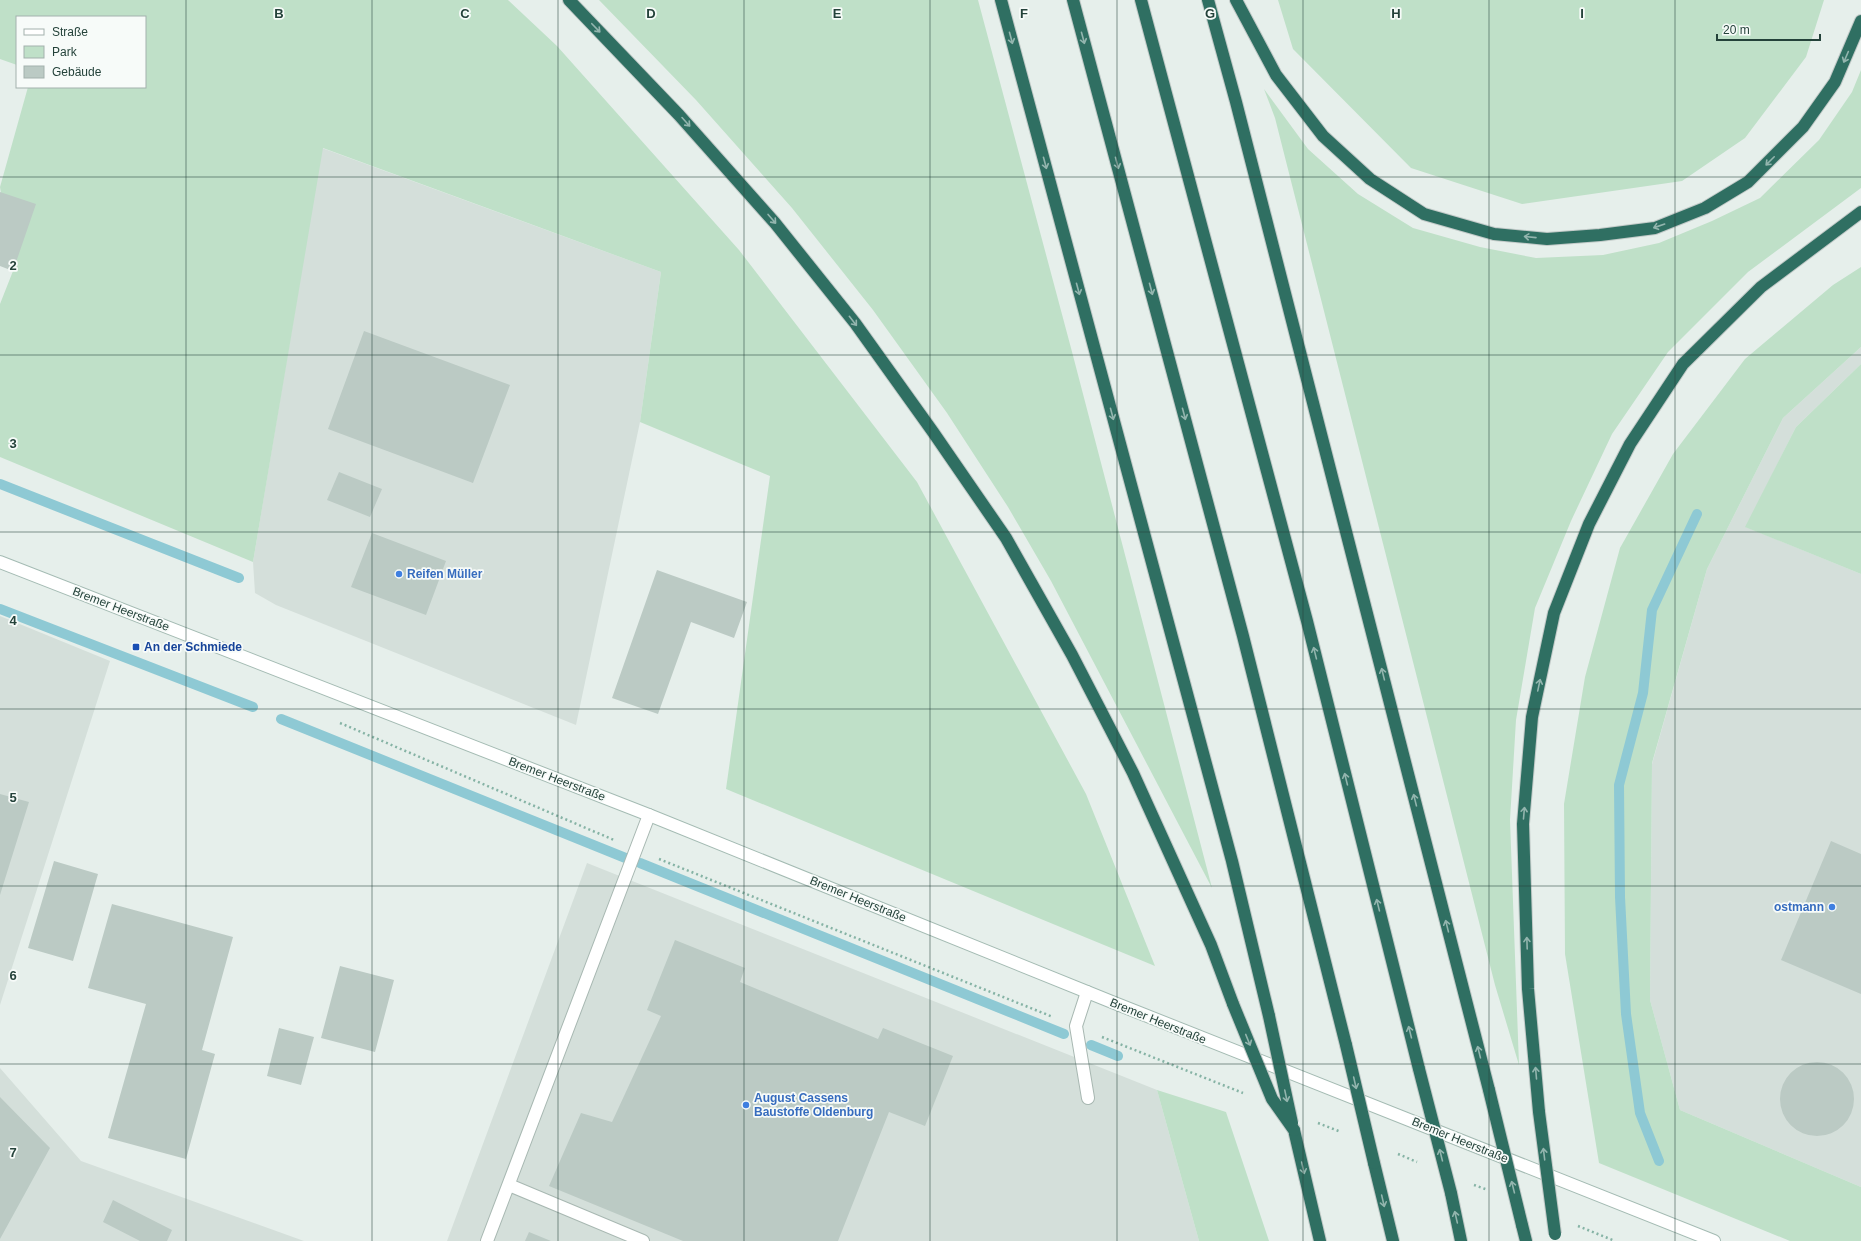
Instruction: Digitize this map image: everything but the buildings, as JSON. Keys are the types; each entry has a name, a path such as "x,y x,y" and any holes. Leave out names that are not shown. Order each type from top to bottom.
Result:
{"highway":[{"path":"568,0 680,115 775,223 855,323 934,432 1006,538 1072,655 1133,773 1211,945 1233,1004 1272,1098 1294,1130"},
{"path":"1001,0 1232,860 1320,1241"},
{"path":"1073,0 1243,636 1346,1045 1393,1241"},
{"path":"1141,0 1307,621 1462,1241"},
{"path":"1208,0 1238,110 1489,1090 1526,1241"},
{"path":"1236,0 1276,75 1322,136 1370,179 1424,214 1494,234 1547,239 1600,235 1656,228 1705,208 1748,182 1803,127 1834,82 1861,21"},
{"path":"1556,1238 1539,1112 1528,989 1523,824 1532,717 1554,613 1589,524 1626,450 1683,364 1761,287 1861,212"}],"main road":[{"name":"Bremer Heerstraße","path":"0,562 649,815 1087,992 1714,1241"},
{"path":"487,1241 649,815"},
{"path":"1087,992 1076,1026 1088,1098"},
{"path":"509,1185 643,1241"}],"path":[{"path":"339,722 636,850 1246,1094"},
{"path":"1312,1120 1342,1132"},
{"path":"1394,1153 1423,1164"},
{"path":"1467,1182 1490,1191"},
{"path":"1571,1223 1615,1241"}],"shaded area":[{"path":"322,148 661,272 640,422 576,725 276,605 255,593 253,562"},
{"path":"1861,347 1861,364 1796,427 1746,527 1861,574 1861,1187 1680,1110 1650,1000 1652,764 1707,569 1783,418"},
{"path":"0,616 110,661 0,1005"},
{"path":"587,863 1157,1090 1199,1241 447,1241"},
{"path":"0,1068 81,1161 304,1241 0,1241"}],"green space":[{"path":"0,0 508,0 557,46 739,250 917,482 1086,794 1155,966 726,789 770,476 640,422 661,272 323,148 253,562 0,457 0,304 13,271 0,187 28,88 146,88 146,16 16,16 16,65 0,59"},
{"path":"599,0 978,0 1071,348 1212,888 1051,581 1008,507 947,413 873,310 792,208 696,100"},
{"path":"1278,0 1824,0 1806,57 1745,138 1682,181 1522,204 1411,168 1293,49"},
{"path":"1861,70 1861,188 1748,272 1668,352 1612,434 1571,521 1535,608 1516,720 1510,820 1519,1065 1495,985 1275,118 1264,89 1308,149 1358,194 1413,228 1480,247 1536,258 1603,255 1659,243 1712,221 1760,198 1819,140 1852,92"},
{"path":"1861,267 1861,347 1783,418 1707,569 1652,763 1650,1000 1680,1110 1861,1187 1861,1241 1790,1241 1599,1163 1565,954 1564,804 1585,677 1620,548 1673,454 1745,359 1833,285"},
{"path":"1861,364 1861,574 1745,527 1796,427"},
{"path":"1157,1090 1226,1112 1269,1241 1199,1241"}],"waterway":[{"path":"0,484 239,578"},
{"path":"1659,1161 1640,1113 1626,1014 1620,897 1619,785 1643,693 1652,610 1697,514"},
{"path":"0,609 253,707"},
{"path":"281,719 628,859"},
{"path":"640,863 1064,1034"},
{"path":"1091,1045 1118,1056"}],"place":[{"name":"Reifen Müller","path":"399,574"},
{"name":"An der Schmiede","path":"136,647"},
{"name":"ostmann","path":"1832,907"},
{"name":"August Cassens Baustoffe Oldenburg","path":"746,1105"}]}
